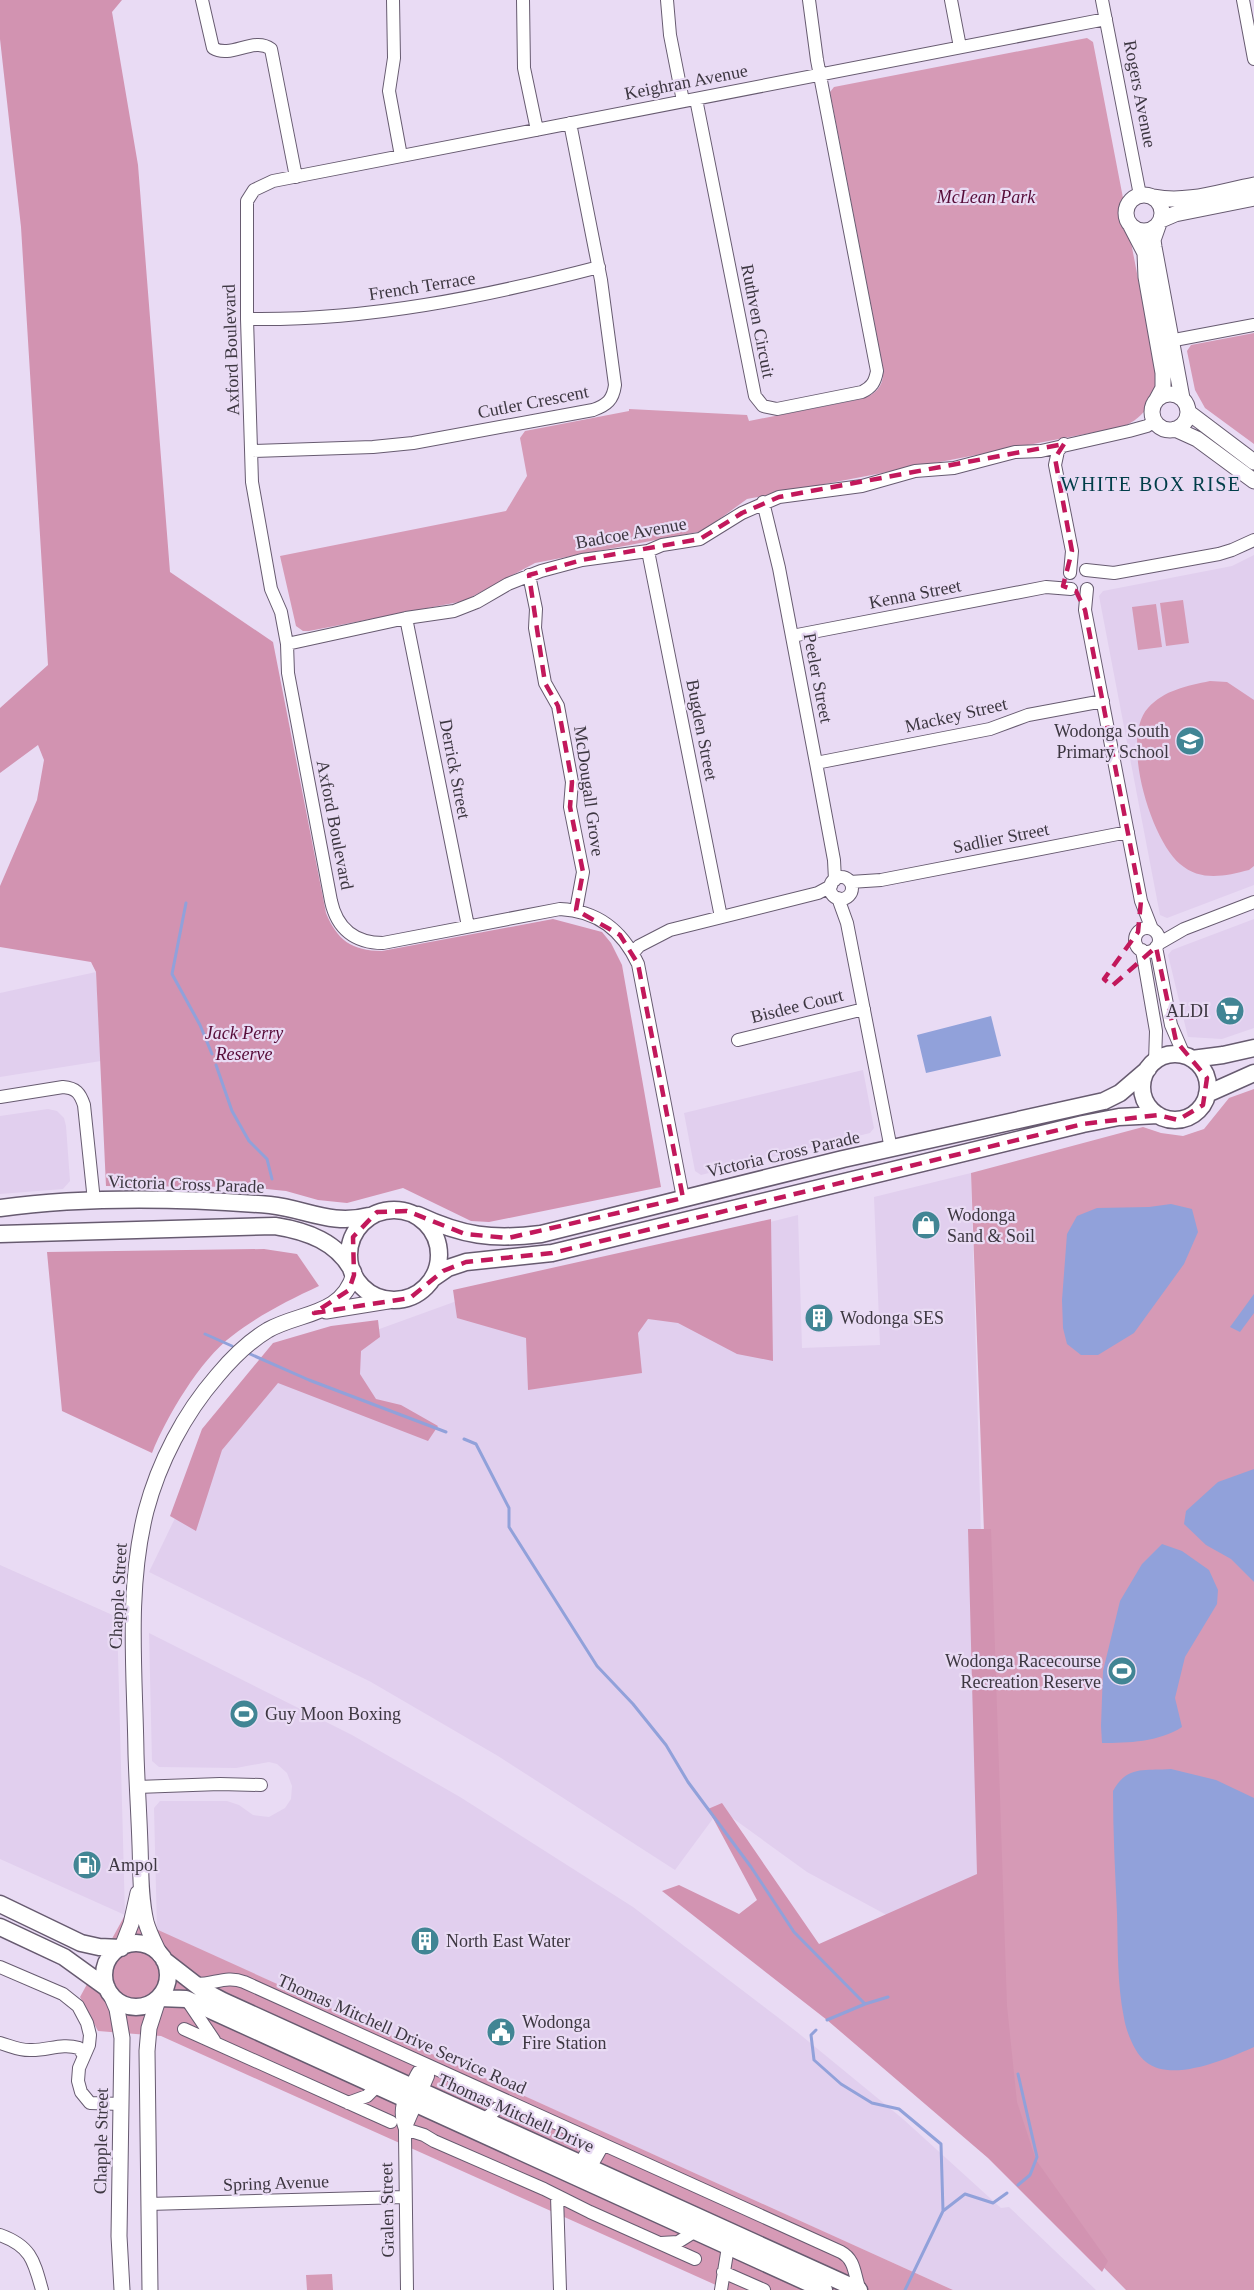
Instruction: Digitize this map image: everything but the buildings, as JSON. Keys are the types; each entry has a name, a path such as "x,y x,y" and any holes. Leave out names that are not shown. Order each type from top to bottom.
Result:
{"main road":[{"path":"1158,1115 1144,1098 1143,1088 1151,1065 1169,1055 1188,1057 1223,1055 1254,1048"},
{"path":"0,1234 275,1226 301,1231 330,1245 342,1254 353,1273 370,1293 388,1301 410,1298 448,1268 465,1262 552,1253 1083,1124 1119,1117 1158,1115 1178,1120 1188,1117 1203,1105 1207,1094 1207,1077 1198,1063 1188,1057"},
{"name":"Victoria Cross Parade","path":"418,1215 465,1234 508,1238 541,1234 843,1159 1104,1101 1120,1093 1151,1065"},
{"path":"1207,1094 1254,1073"},
{"path":"843,1159 849,1181"},
{"path":"683,1198 688,1221"},
{"name":"Victoria Cross Parade","path":"0,1208 94,1201 201,1201 286,1207 340,1220 369,1216"},
{"path":"353,1273 350,1254 358,1227 369,1216 393,1209 418,1215 431,1228 438,1245 438,1261 432,1279"},
{"path":"0,1904 81,1944 121,1948"},
{"path":"0,1927 64,1957 109,1991 118,2001 132,2007 144,2006 159,1999 168,1981 168,1972 162,1957 143,1944 121,1948 112,1955 107,1964 104,1977 109,1991"},
{"name":"Thomas Mitchell Drive","path":"162,1957 195,1984 223,2001 376,2079"},
{"name":"Thomas Mitchell Drive","path":"159,1999 184,1998 412,2095 484,2120 694,2232 728,2239 859,2290"},
{"name":"Thomas Mitchell Drive","path":"412,2095 457,2124 688,2213 728,2239 824,2290"},
{"path":"457,2124 484,2120"},
{"path":"688,2213 694,2232"}],"street":[{"path":"202,0 213,48 224,51 259,45 271,50 296,177"},
{"path":"393,0 394,58 389,91 401,156"},
{"path":"523,0 524,68 537,130"},
{"path":"667,0 670,35 683,101"},
{"name":"Ruthven Circuit","path":"696,99 755,396 763,406 777,409 862,392 871,387 876,380 877,371 820,74 809,0"},
{"path":"951,0 960,47"},
{"name":"Rogers Avenue","path":"1102,0 1147,196 1162,210 1153,240 1164,342 1163,388 1156,401"},
{"path":"1243,0 1254,59"},
{"name":"Keighran Avenue","path":"273,181 1106,19"},
{"name":"Cutler Crescent","path":"252,452 373,447 412,443 604,407 611,401 615,385 599,267 570,123"},
{"name":"Axford Boulevard","path":"273,181 254,190 245,207 252,482 271,588 281,612 287,644 288,673 336,919 354,937 372,943 383,943 560,909 576,910 592,915 605,923 624,940 633,953 643,982 683,1198"},
{"path":"1147,196 1180,199 1254,185"},
{"name":"Rogers Avenue","path":"1147,196 1135,196 1127,205 1126,216 1145,253 1146,277 1185,405"},
{"path":"1131,226 1136,230 1149,231 1175,214 1254,198"},
{"name":"French Terrace","path":"247,319 397,310 467,299 599,267"},
{"path":"1164,342 1254,325"},
{"path":"1254,462 1185,405 1177,395 1165,394 1156,401 1152,411 1155,421 1164,428 1175,429 1197,439 1254,481"},
{"path":"1175,429 1184,423 1185,405"},
{"name":"Badcoe Avenue","path":"287,644 406,618 454,611 465,608 529,575 582,560 648,551 662,545 700,539 742,513 779,497 862,486 915,471 954,468 1015,452 1041,451 1130,431 1148,426 1155,421"},
{"path":"1064,444 1058,451 1055,465 1072,551 1068,585 1081,588"},
{"name":"Peeler Street","path":"763,502 768,514 891,1149"},
{"name":"Kenna Street","path":"792,636 1046,587 1081,588 1114,573 1219,554 1254,540"},
{"name":"Bugden Street","path":"648,551 721,917"},
{"path":"1072,551 1090,576 1081,588"},
{"path":"1069,574 1076,569 1085,570"},
{"name":"Kenna Street","path":"1085,570 1114,573"},
{"name":"Kenna Street","path":"1046,587 1069,574"},
{"name":"McDougall Grove","path":"529,575 536,609 535,628 545,683 558,706 572,782 570,807 583,872 576,910"},
{"path":"1081,588 1141,901 1158,936 1157,945 1171,1025 1188,1057"},
{"name":"Derrick Street","path":"406,618 468,926"},
{"name":"Mackey Street","path":"816,763 990,729 1028,715 1103,701"},
{"name":"Sadlier Street","path":"633,953 639,946 670,930 818,893 1128,832"},
{"path":"1141,901 1135,942 1142,950 1156,1030 1151,1065"},
{"path":"1142,950 1149,951 1184,929 1254,902"},
{"path":"1138,932 1144,928 1184,929"},
{"name":"Bisdee Court","path":"738,1040 864,1009"},
{"path":"0,1097 63,1087 73,1088 80,1095 84,1105 94,1201"},
{"name":"Chapple Street","path":"162,1957 147,1927 141,1884 137,1787 134,1621 136,1560 147,1508 178,1432 198,1400 229,1362 250,1342 269,1330 334,1304 344,1296 353,1273"},
{"name":"Chapple Street","path":"314,1313 388,1301"},
{"path":"137,1787 261,1785"},
{"name":"Chapple Street","path":"121,1948 131,1924 141,1884"},
{"path":"0,1967 72,1999 89,2029 89,2045 78,2074 81,2092 85,2099 96,2104 122,2104"},
{"name":"Thomas Mitchell Drive Service Road","path":"195,1984 208,1984 228,1978 240,1980 844,2254 852,2263 859,2290"},
{"name":"Chapple Street","path":"109,1991 117,2009 122,2038 119,2236 122,2290"},
{"path":"184,1998 217,2043"},
{"path":"150,2290 148,2034 159,1999"},
{"path":"184,2029 391,2122"},
{"path":"0,2043 20,2050 64,2045 79,2048 84,2056"},
{"name":"Gralen Street","path":"407,2290 405,2129 417,2072 426,2065"},
{"path":"348,2103 368,2096 376,2079"},
{"path":"484,2120 507,2101"},
{"path":"405,2129 424,2135 695,2259"},
{"path":"583,2172 597,2143"},
{"path":"557,2196 560,2290"},
{"name":"Spring Avenue","path":"148,2204 405,2197"},
{"path":"660,2243 678,2242 694,2232"},
{"path":"0,2235 24,2246 31,2257 42,2290"},
{"path":"722,2290 728,2239"},
{"path":"723,2272 764,2290"}],"highlighted area":[{"path":"1064,444 1055,458 1072,551 1063,586 1076,591 1085,610 1141,901 1138,932 1104,979 1112,986 1156,947 1176,1041 1207,1078 1203,1105 1178,1120 1158,1115 1083,1124 552,1253 466,1262 443,1271 410,1298 314,1313 349,1290 354,1275 353,1237 377,1212 407,1211 465,1234 508,1238 683,1198 638,964 620,935 576,910 583,872 570,807 572,782 558,706 545,683 529,575 582,560 700,539 742,513 779,497"}],"shaded area":[{"name":"Wodonga South Primary School","path":"1254,555 1254,885 1167,918 1160,915 1099,596 1103,591 1232,566"},
{"path":"1254,919 1254,1028 1222,1039 1188,1037 1168,955 1172,950"},
{"path":"96,972 101,1061 0,1077 0,993"},
{"path":"863,1070 874,1128 870,1133 701,1175 695,1171 684,1113"},
{"path":"48,1109 57,1111 64,1118 70,1181 63,1189 0,1194 0,1116"},
{"path":"971,1173 991,1898 894,1919 807,1872 720,1809 675,1870 498,1756 371,1682 149,1572 222,1421 269,1369 465,1298 798,1215 802,1348 880,1345 874,1197"},
{"path":"0,1565 117,1617 125,1915 0,1859"},
{"path":"149,1633 352,1735 460,1797 633,1907 797,2032 903,2119 1001,2208 1009,2207 1096,2290 953,2290 157,1930 154,1808 160,1801 227,1801 239,1805 253,1815 269,1817 285,1808 291,1799 292,1786 287,1773 277,1764 269,1762 236,1768 159,1767 152,1761"}],"green space":[{"name":"Jack Perry Reserve","path":"0,0 122,0 112,12 138,165 170,572 273,642 326,913 330,922 341,937 354,946 382,951 553,919 602,932 611,943 622,965 661,1187 489,1222 471,1221 403,1188 347,1203 318,1200 286,1191 246,1187 106,1186 96,972 91,962 0,947 0,886 37,800 44,760 38,745 0,773 0,708 48,665 21,227 0,39"},
{"name":"McLean Park","path":"1087,38 1093,42 1123,198 1122,218 1130,237 1156,372 1152,398 1138,418 1122,427 747,499 703,531 535,563 464,601 309,631 303,631 296,626 280,556 506,511 527,476 520,438 525,431 629,411 629,409 747,415 749,421 861,399 871,395 881,384 883,368 830,92 834,87"},
{"path":"1254,333 1254,444 1205,408 1195,390 1187,351 1191,345"},
{"path":"1183,600 1189,643 1166,646 1160,603"},
{"path":"1156,604 1162,647 1138,650 1132,607"},
{"path":"1210,681 1227,682 1254,700 1254,866 1249,870 1213,876 1188,870 1169,852 1150,812 1143,788 1138,764 1137,742 1140,722 1154,702 1176,690"},
{"name":"Wodonga Racecourse Recreation Reserve","path":"1254,1089 1254,2290 1126,2290 1007,2169 971,1173 1143,1127 1161,1133 1183,1136 1204,1129 1229,1098"},
{"path":"771,1219 773,1361 737,1354 678,1323 648,1319 638,1333 642,1373 528,1390 526,1338 457,1318 453,1290"},
{"path":"264,1249 297,1254 319,1286 263,1315 220,1346 186,1390 166,1422 152,1453 62,1411 47,1252"},
{"path":"378,1320 380,1337 361,1351 360,1374 376,1399 401,1405 438,1426 428,1441 278,1383 222,1450 196,1531 170,1516 202,1429 273,1343 331,1326"},
{"path":"968,1529 991,1529 1007,2006 1017,2102 1036,2160 1108,2261 1102,2272 988,2158 827,2020 662,1891 679,1885 739,1914 757,1900 708,1809 722,1803 819,1944 977,1874"},
{"path":"125,1915 953,2290 727,2290 161,2036 98,2031 80,1997"},
{"path":"332,2274 333,2290 307,2290 306,2275"}],"water":[{"path":"991,1016 1001,1056 926,1073 917,1035"},
{"path":"1171,1204 1192,1209 1198,1232 1184,1264 1134,1333 1098,1355 1081,1355 1067,1344 1063,1328 1062,1300 1067,1234 1077,1216 1097,1208 1149,1207"},
{"path":"1254,1294 1254,1313 1240,1332 1230,1327"},
{"path":"1254,1469 1254,1582 1231,1559 1206,1545 1184,1524 1186,1511 1218,1482"},
{"path":"1162,1544 1182,1551 1209,1570 1218,1590 1217,1604 1185,1657 1175,1698 1182,1727 1153,1739 1102,1743 1103,1671 1120,1601 1142,1564"},
{"path":"1171,1769 1216,1780 1254,1798 1254,2047 1215,2063 1184,2070 1157,2068 1138,2054 1125,2023 1118,1966 1113,1791 1124,1777 1131,1773"}],"waterway":[{"path":"186,903 172,974 200,1025 212,1054"},
{"path":"216,1065 232,1111 249,1141 267,1159 272,1179"},
{"path":"205,1334 232,1346"},
{"path":"250,1354 309,1380 446,1432"},
{"path":"464,1439 476,1444 509,1508 509,1527 597,1666 633,1704 666,1745 688,1782 751,1867 794,1932 865,2004"},
{"path":"827,2020 888,1997"},
{"path":"816,2030 811,2035 814,2060 841,2084 872,2103 899,2109 941,2144 943,2211"},
{"path":"1018,2074 1037,2157 1030,2175 1018,2185"},
{"path":"905,2290 943,2211 965,2194 993,2203 1007,2193"}],"place":[{"name":"Wodonga South Primary School","path":"1190,741"},
{"name":"ALDI","path":"1230,1011"},
{"name":"Wodonga Sand & Soil","path":"926,1225"},
{"name":"Wodonga SES","path":"819,1318"},
{"name":"Wodonga Racecourse Recreation Reserve","path":"1122,1671"},
{"name":"Guy Moon Boxing","path":"244,1714"},
{"name":"Ampol","path":"87,1865"},
{"name":"North East Water","path":"425,1941"},
{"name":"Wodonga Fire Station","path":"501,2032"}],"district":[{"name":"WHITE BOX RISE","path":"1151,484"}]}
